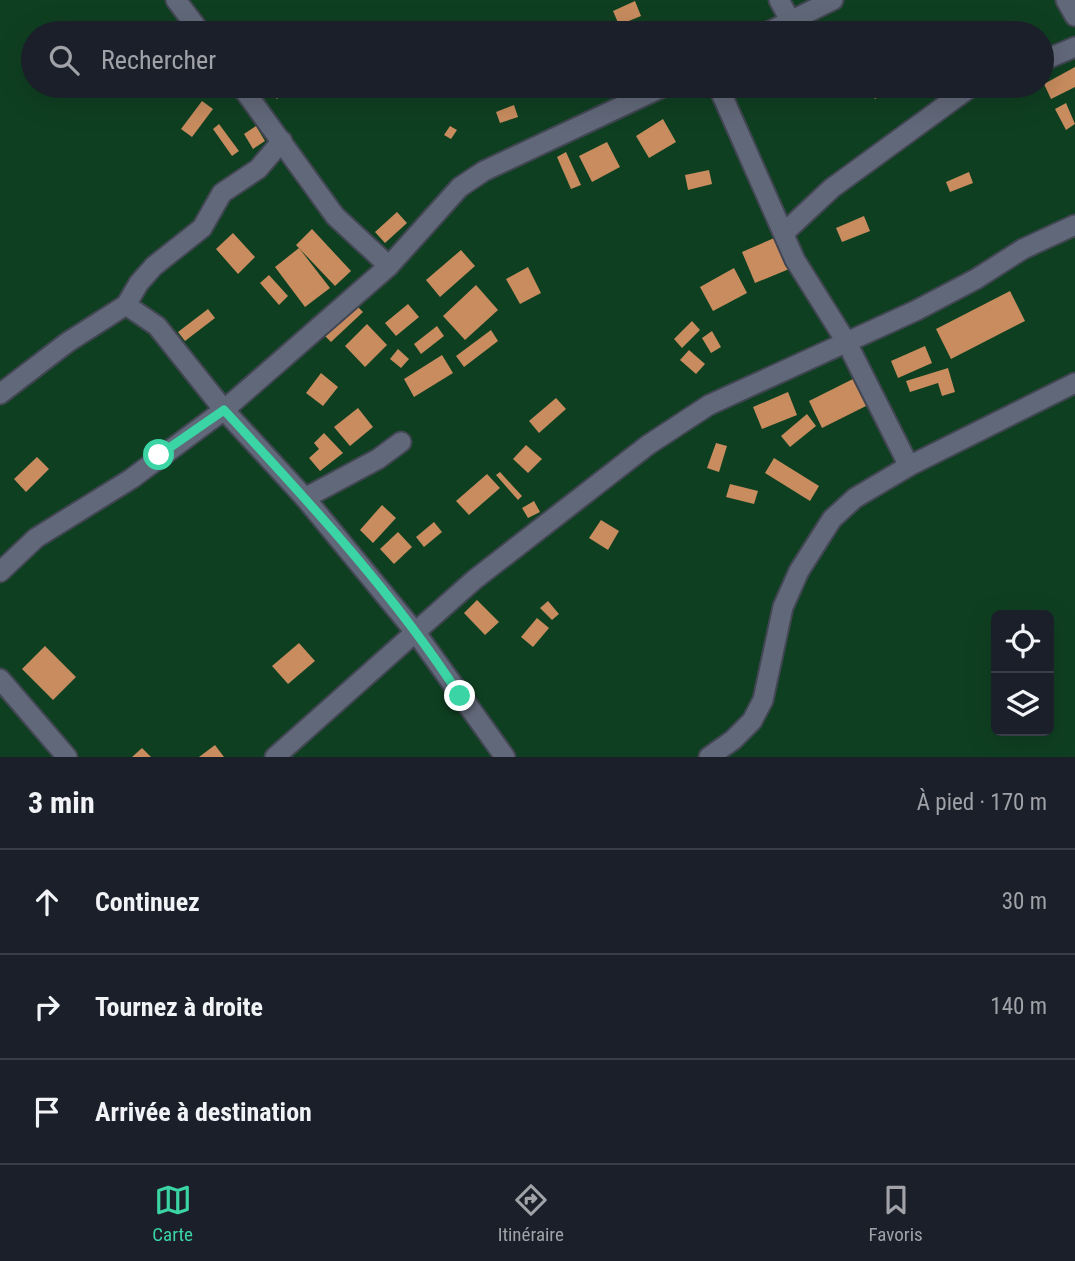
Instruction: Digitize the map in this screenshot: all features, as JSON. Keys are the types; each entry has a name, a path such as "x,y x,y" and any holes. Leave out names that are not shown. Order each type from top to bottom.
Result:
{"street":[{"path":"176,0 192,21"},
{"path":"779,0 790,20 833,0"},
{"path":"1066,0 1075,16"},
{"path":"1054,56 1075,47"},
{"path":"250,98 335,216 389,266"},
{"path":"0,572 36,538 131,479 224,410 291,348 389,266 460,187 484,171 639,98"},
{"path":"723,98 809,285 847,343 909,466"},
{"path":"785,233 832,188 956,98"},
{"path":"0,394 68,342 126,305 139,283 154,266 202,229 222,193 258,169 282,141"},
{"path":"275,757 474,580 648,445 709,405 917,310 976,279 1023,249 1075,225"},
{"path":"126,305 157,326 224,410 305,498 416,633 505,757"},
{"path":"709,757 742,731 763,700 783,607 817,539 856,498 909,466 1075,383"},
{"path":"305,498 378,459 401,442"},
{"path":"0,678 67,757"}],"green space":[{"path":"0,0 1075,0 1075,757 0,757"}],"building":[{"path":"635,1 641,16 629,21 617,21 613,11"},
{"path":"1075,67 1075,87 1054,98 1054,79"},
{"path":"202,101 213,109 192,137 181,129"},
{"path":"1066,103 1075,124 1066,130 1055,109"},
{"path":"514,105 518,117 500,123 496,112"},
{"path":"663,119 676,142 649,158 636,136"},
{"path":"219,124 239,151 232,156 213,129"},
{"path":"256,126 265,141 253,149 244,134"},
{"path":"450,126 457,130 451,139 444,135"},
{"path":"607,142 620,167 592,182 579,156"},
{"path":"566,152 581,185 571,189 557,157"},
{"path":"709,170 712,184 688,190 685,175"},
{"path":"969,172 973,183 950,192 946,182"},
{"path":"397,212 407,223 385,243 375,232"},
{"path":"864,216 870,231 842,242 836,228"},
{"path":"312,229 351,271 335,286 296,245"},
{"path":"233,233 255,257 238,274 216,249"},
{"path":"781,235 794,267 755,283 742,252"},
{"path":"299,248 330,288 305,307 275,267"},
{"path":"461,250 475,266 440,297 426,280"},
{"path":"528,267 541,293 520,304 506,279"},
{"path":"734,268 747,293 713,311 700,287"},
{"path":"269,275 288,296 279,305 260,283"},
{"path":"476,285 498,310 465,340 443,316"},
{"path":"1010,291 1025,321 951,359 936,329"},
{"path":"408,304 419,317 396,336 385,323"},
{"path":"356,305 363,312 331,342 324,335"},
{"path":"208,309 215,318 185,341 178,332"},
{"path":"692,321 700,330 682,348 674,339"},
{"path":"367,324 387,345 365,367 345,346"},
{"path":"437,326 444,336 421,354 414,344"},
{"path":"491,330 498,341 464,367 456,356"},
{"path":"712,331 721,347 711,353 702,338"},
{"path":"925,346 932,363 898,378 891,361"},
{"path":"398,349 409,359 401,368 390,359"},
{"path":"689,350 705,364 696,374 680,360"},
{"path":"442,355 453,373 414,397 404,379"},
{"path":"948,368 955,392 942,396 938,383 910,392 906,381"},
{"path":"321,373 338,387 323,406 306,393"},
{"path":"855,378 868,405 822,428 809,401"},
{"path":"788,392 797,415 762,429 753,407"},
{"path":"556,398 566,409 539,433 529,421"},
{"path":"358,408 373,427 350,446 334,427"},
{"path":"807,414 816,426 790,447 781,436"},
{"path":"324,433 343,453 320,471 309,458 319,449 314,443"},
{"path":"716,443 727,446 719,472 707,468"},
{"path":"526,445 542,459 528,473 513,459"},
{"path":"37,457 49,469 26,492 14,479"},
{"path":"774,458 819,486 810,501 765,473"},
{"path":"500,472 522,496 518,500 496,475"},
{"path":"487,474 500,488 469,515 456,501"},
{"path":"730,484 758,491 754,504 726,497"},
{"path":"534,501 540,512 528,518 522,508"},
{"path":"382,505 396,518 373,543 360,530"},
{"path":"601,520 619,531 608,550 589,538"},
{"path":"434,522 442,532 424,547 416,537"},
{"path":"398,532 412,547 394,564 380,549"},
{"path":"477,600 499,622 485,635 464,613"},
{"path":"548,601 559,614 552,620 540,608"},
{"path":"537,618 549,628 533,647 521,637"},
{"path":"299,643 315,661 288,684 272,666"},
{"path":"45,646 76,677 53,700 22,669"},
{"path":"215,745 224,757 199,757"},
{"path":"142,748 151,757 132,757"}],"route":[{"path":"159,455 224,410 305,498 416,633 460,696"}]}
